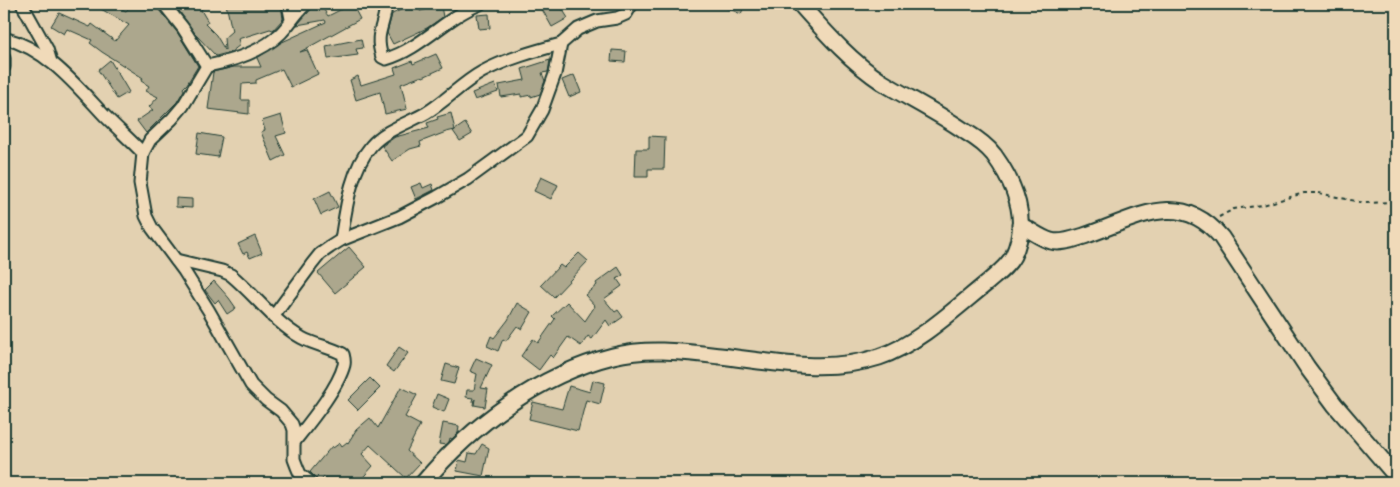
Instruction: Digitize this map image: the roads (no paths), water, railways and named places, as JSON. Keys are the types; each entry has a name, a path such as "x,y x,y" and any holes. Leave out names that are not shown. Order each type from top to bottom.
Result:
{"street":[{"path":"22,4 47,49 51,62"},
{"path":"164,4 183,28 207,66"},
{"path":"288,4 291,19"},
{"path":"306,4 291,19 280,34 254,51 231,60 207,66 198,78 183,106 150,140 143,153 140,183 146,216 152,228 176,260 209,311 251,385 266,400 281,410 292,424 295,441 294,459 300,474 311,483"},
{"path":"386,4 378,34 378,46 382,57 386,59 394,57 432,35 464,12 480,4"},
{"path":"341,240 351,188 363,158 381,137 427,112 482,72 538,50 561,44 578,29 597,21 617,18 626,14 632,4"},
{"path":"423,483 462,443 521,396 577,367 636,351 680,352 785,364 824,366 849,364 879,357 897,349 932,327 1000,272 1012,258 1019,241 1021,216 1011,182 992,153 978,140 954,123 882,82 862,67 829,38 800,4"},
{"path":"4,38 15,40 51,62 77,84 103,114 143,153"},
{"path":"273,317 320,254 341,240 398,217 437,197 468,179 527,136 542,110 555,74 561,44"},
{"path":"4,58 4,67"},
{"path":"1020,225 1050,241 1061,241 1100,231 1155,210 1184,213 1210,224 1221,237 1307,367 1335,405 1396,476"},
{"path":"176,260 231,275 273,317 304,339 332,348 342,354 345,360 337,380 315,416 295,441"}]}
